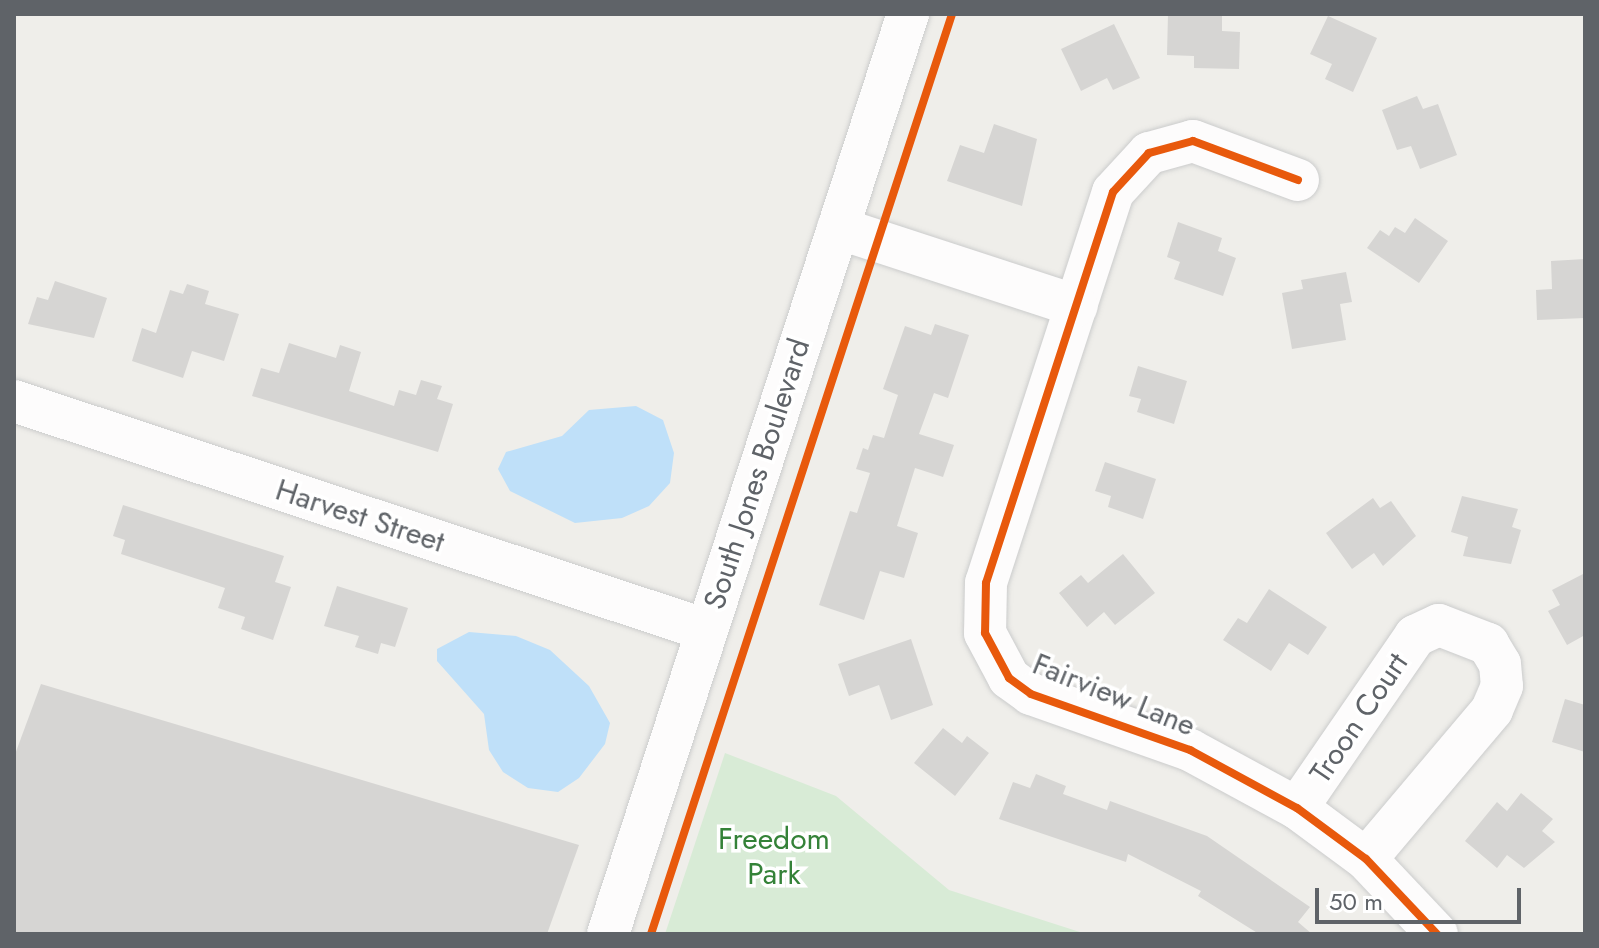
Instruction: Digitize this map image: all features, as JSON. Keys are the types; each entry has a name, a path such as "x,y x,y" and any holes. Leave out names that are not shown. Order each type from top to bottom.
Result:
{"street":[{"name":"South Jones Boulevard","path":"608,934 908,14"},
{"name":"Fairview Lane","path":"1298,180 1219,146 1171,143 1149,153 1113,192 986,583 983,620 993,657 1031,694 1190,750 1297,808 1366,859 1437,934"},
{"path":"838,228 1077,306"},
{"name":"Harvest Street","path":"14,401 706,630"},
{"name":"Troon Court","path":"1297,808 1415,636 1439,625 1488,644 1500,664 1502,686 1492,710 1366,859"}],"green space":[{"name":"Freedom Park","path":"725,753 836,796 949,890 1086,934 665,934"}],"water":[{"path":"636,406 663,420 674,453 670,483 649,506 622,518 575,523 510,491 498,469 506,452 562,436 589,410"},
{"path":"469,632 516,636 550,650 589,686 610,723 605,744 579,778 558,792 528,788 503,772 489,750 484,714 437,661 437,649"}],"building":[{"path":"1168,14 1222,15 1222,31 1240,32 1239,69 1194,68 1194,56 1167,55"},
{"path":"1328,16 1377,38 1353,92 1325,79 1332,64 1310,54"},
{"path":"1114,24 1140,78 1113,90 1107,78 1081,91 1061,49"},
{"path":"1417,96 1423,109 1438,104 1457,155 1420,169 1411,146 1397,150 1382,110"},
{"path":"994,124 1037,139 1022,206 947,181 960,145 984,153"},
{"path":"1415,218 1448,241 1419,283 1367,248 1380,230 1389,236 1395,227 1405,233"},
{"path":"1178,222 1222,238 1218,251 1236,258 1223,296 1174,279 1180,262 1167,257"},
{"path":"1585,259 1585,318 1537,320 1536,290 1552,289 1551,261"},
{"path":"1346,272 1352,302 1340,304 1346,340 1292,349 1282,293 1303,289 1301,280"},
{"path":"55,281 107,298 94,338 28,324 37,297 48,300"},
{"path":"187,284 209,291 205,304 239,314 224,361 192,351 183,378 132,361 142,328 156,333 170,290 183,294"},
{"path":"935,324 969,335 948,398 934,393 919,434 954,445 943,477 915,468 897,526 918,533 904,578 880,571 864,620 819,605 850,511 857,513 870,473 856,469 863,448 868,450 873,435 884,438 898,395 883,389 905,326 931,335"},
{"path":"289,343 336,358 340,345 361,352 349,391 394,406 399,390 416,395 421,380 442,386 437,399 453,404 438,452 252,396 261,368 279,373"},
{"path":"1138,366 1187,381 1174,424 1137,412 1141,399 1129,396"},
{"path":"1105,462 1156,479 1143,519 1108,507 1111,496 1095,491"},
{"path":"1462,496 1518,509 1512,527 1521,530 1511,564 1463,556 1468,537 1451,532"},
{"path":"1373,498 1380,508 1391,501 1416,536 1383,566 1374,553 1352,569 1326,533"},
{"path":"123,505 284,556 275,582 291,587 273,640 241,629 245,617 218,608 225,588 121,554 125,540 113,536"},
{"path":"1123,554 1155,593 1115,625 1104,612 1087,627 1059,593 1081,575 1088,583"},
{"path":"1585,573 1585,635 1567,645 1548,611 1560,605 1552,590"},
{"path":"337,586 408,608 395,647 381,643 378,654 355,647 359,636 324,626"},
{"path":"1269,589 1327,627 1308,655 1289,643 1271,671 1223,640 1238,618 1247,623"},
{"path":"911,639 933,705 891,720 879,685 849,696 838,664"},
{"path":"41,684 579,845 547,934 14,934 14,757"},
{"path":"1565,699 1585,705 1585,752 1552,742"},
{"path":"943,728 962,743 967,736 989,753 955,796 914,763"},
{"path":"1036,774 1066,786 1063,794 1107,810 1110,801 1207,836 1310,907 1298,922 1312,934 1259,934 1198,896 1201,891 1128,854 1126,862 999,819 1013,782 1030,788"},
{"path":"1521,793 1553,819 1542,831 1555,842 1524,868 1507,855 1497,868 1465,841 1497,802 1507,811"}],"cycle path":[{"path":"651,934 952,14"},
{"path":"1298,180 1193,141 1149,153 1113,192 986,583 985,633 1009,678 1031,694 1190,750 1297,808 1366,859 1437,934"}]}
